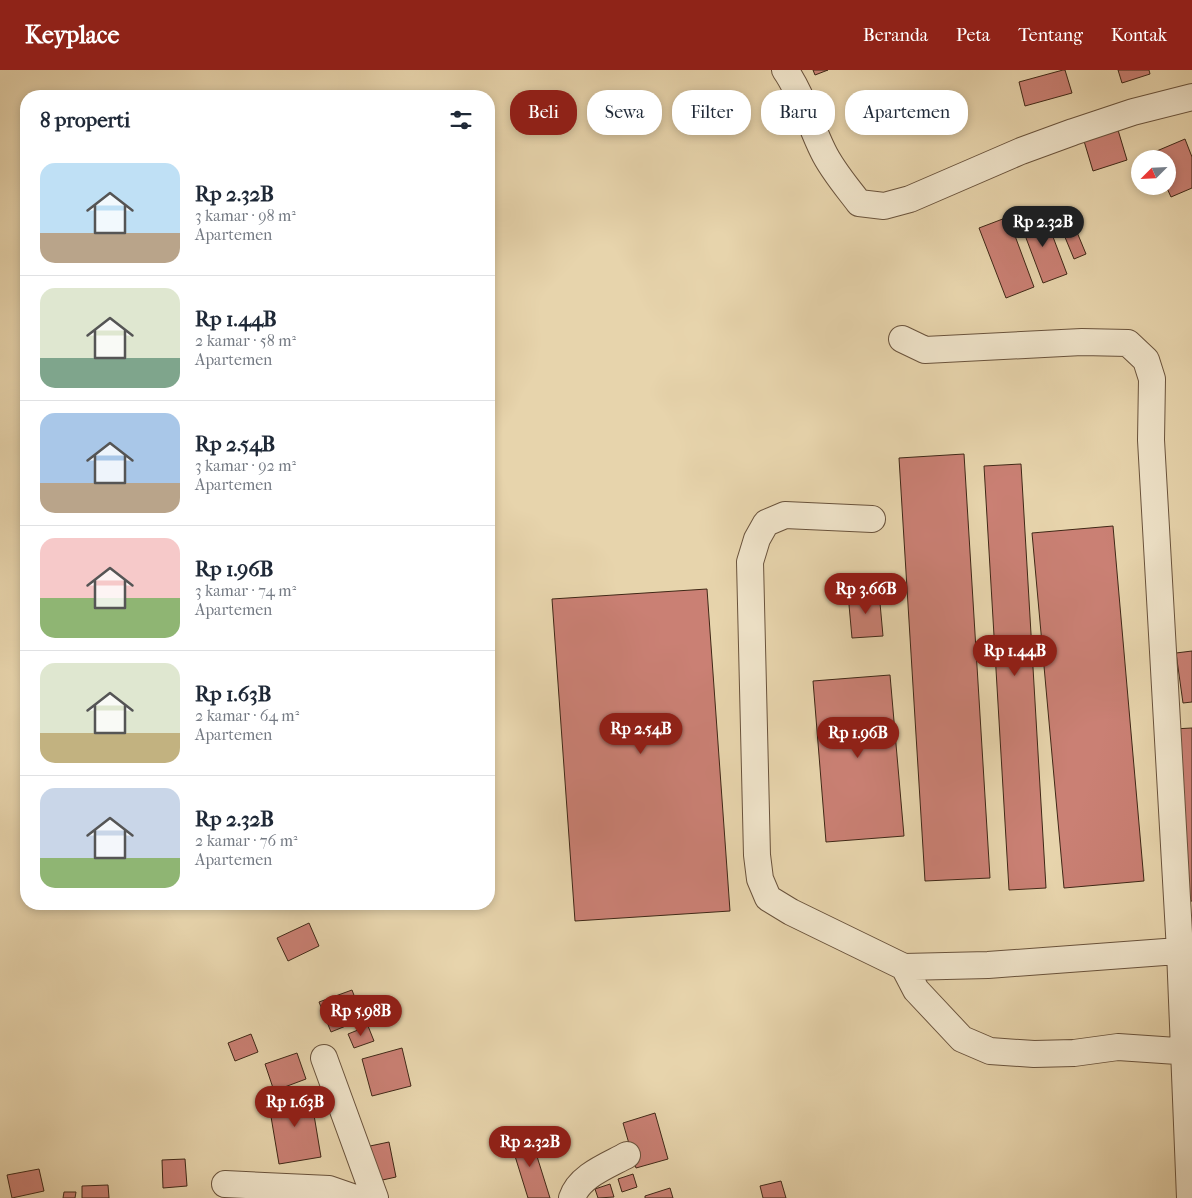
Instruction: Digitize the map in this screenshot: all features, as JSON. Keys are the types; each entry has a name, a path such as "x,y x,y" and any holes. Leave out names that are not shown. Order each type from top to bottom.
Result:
{"street":[{"path":"785,70 824,154 843,182 859,203 884,206 910,199 1021,151 1073,132 1133,112 1192,97"},
{"path":"902,339 925,350 1082,342 1128,343 1146,360 1152,379 1151,440 1186,950 1190,1198"},
{"path":"872,519 785,515 766,523 757,539 750,562 757,855 760,879 768,898 791,912 904,967 988,965 1186,950"},
{"path":"904,967 916,990 962,1039 990,1051 1034,1054 1074,1053 1118,1047 1188,1052"},
{"path":"324,1058 375,1198"},
{"path":"572,1198 577,1186 596,1172 627,1155"},
{"path":"225,1184 329,1189 355,1198"}],"building":[{"path":"813,70 828,70 815,75"},
{"path":"1065,70 1072,93 1025,106 1019,82"},
{"path":"1118,70 1149,70 1150,74 1122,83"},
{"path":"1118,130 1127,160 1093,171 1084,141"},
{"path":"1185,139 1192,157 1192,188 1176,195 1176,150 1159,150"},
{"path":"1067,208 1086,254 1074,259 1055,213"},
{"path":"1044,213 1067,274 1043,283 1020,222"},
{"path":"1008,217 1034,287 1006,298 979,228"},
{"path":"964,454 990,878 925,881 899,458"},
{"path":"1021,464 1046,888 1009,890 984,466"},
{"path":"1113,526 1144,881 1064,888 1032,533"},
{"path":"707,589 730,911 575,921 552,599"},
{"path":"879,592 883,636 852,638 848,594"},
{"path":"1192,651 1192,702 1183,703 1176,653"},
{"path":"890,675 904,836 826,842 813,681"},
{"path":"1192,728 1192,901 1183,902 1173,729"},
{"path":"309,923 319,946 288,961 277,938"},
{"path":"352,990 363,1019 331,1032 319,1002"},
{"path":"368,1026 374,1041 354,1048 348,1034"},
{"path":"251,1034 258,1052 235,1061 228,1043"},
{"path":"402,1048 411,1086 372,1096 362,1059"},
{"path":"297,1053 306,1079 274,1091 265,1064"},
{"path":"310,1091 321,1157 279,1164 268,1099"},
{"path":"655,1113 668,1159 636,1168 623,1123"},
{"path":"530,1134 550,1198 528,1198 510,1140"},
{"path":"389,1142 396,1177 378,1181 370,1146"},
{"path":"185,1159 187,1186 163,1188 162,1160"},
{"path":"39,1169 44,1191 12,1198 7,1175"},
{"path":"633,1174 637,1187 622,1192 618,1179"},
{"path":"781,1181 786,1198 763,1198 760,1186"},
{"path":"610,1184 614,1197 598,1198 595,1189"},
{"path":"108,1185 109,1198 82,1198 82,1186"},
{"path":"670,1188 673,1198 645,1198 645,1196"},
{"path":"64,1192 76,1192 75,1198 63,1198"}]}
